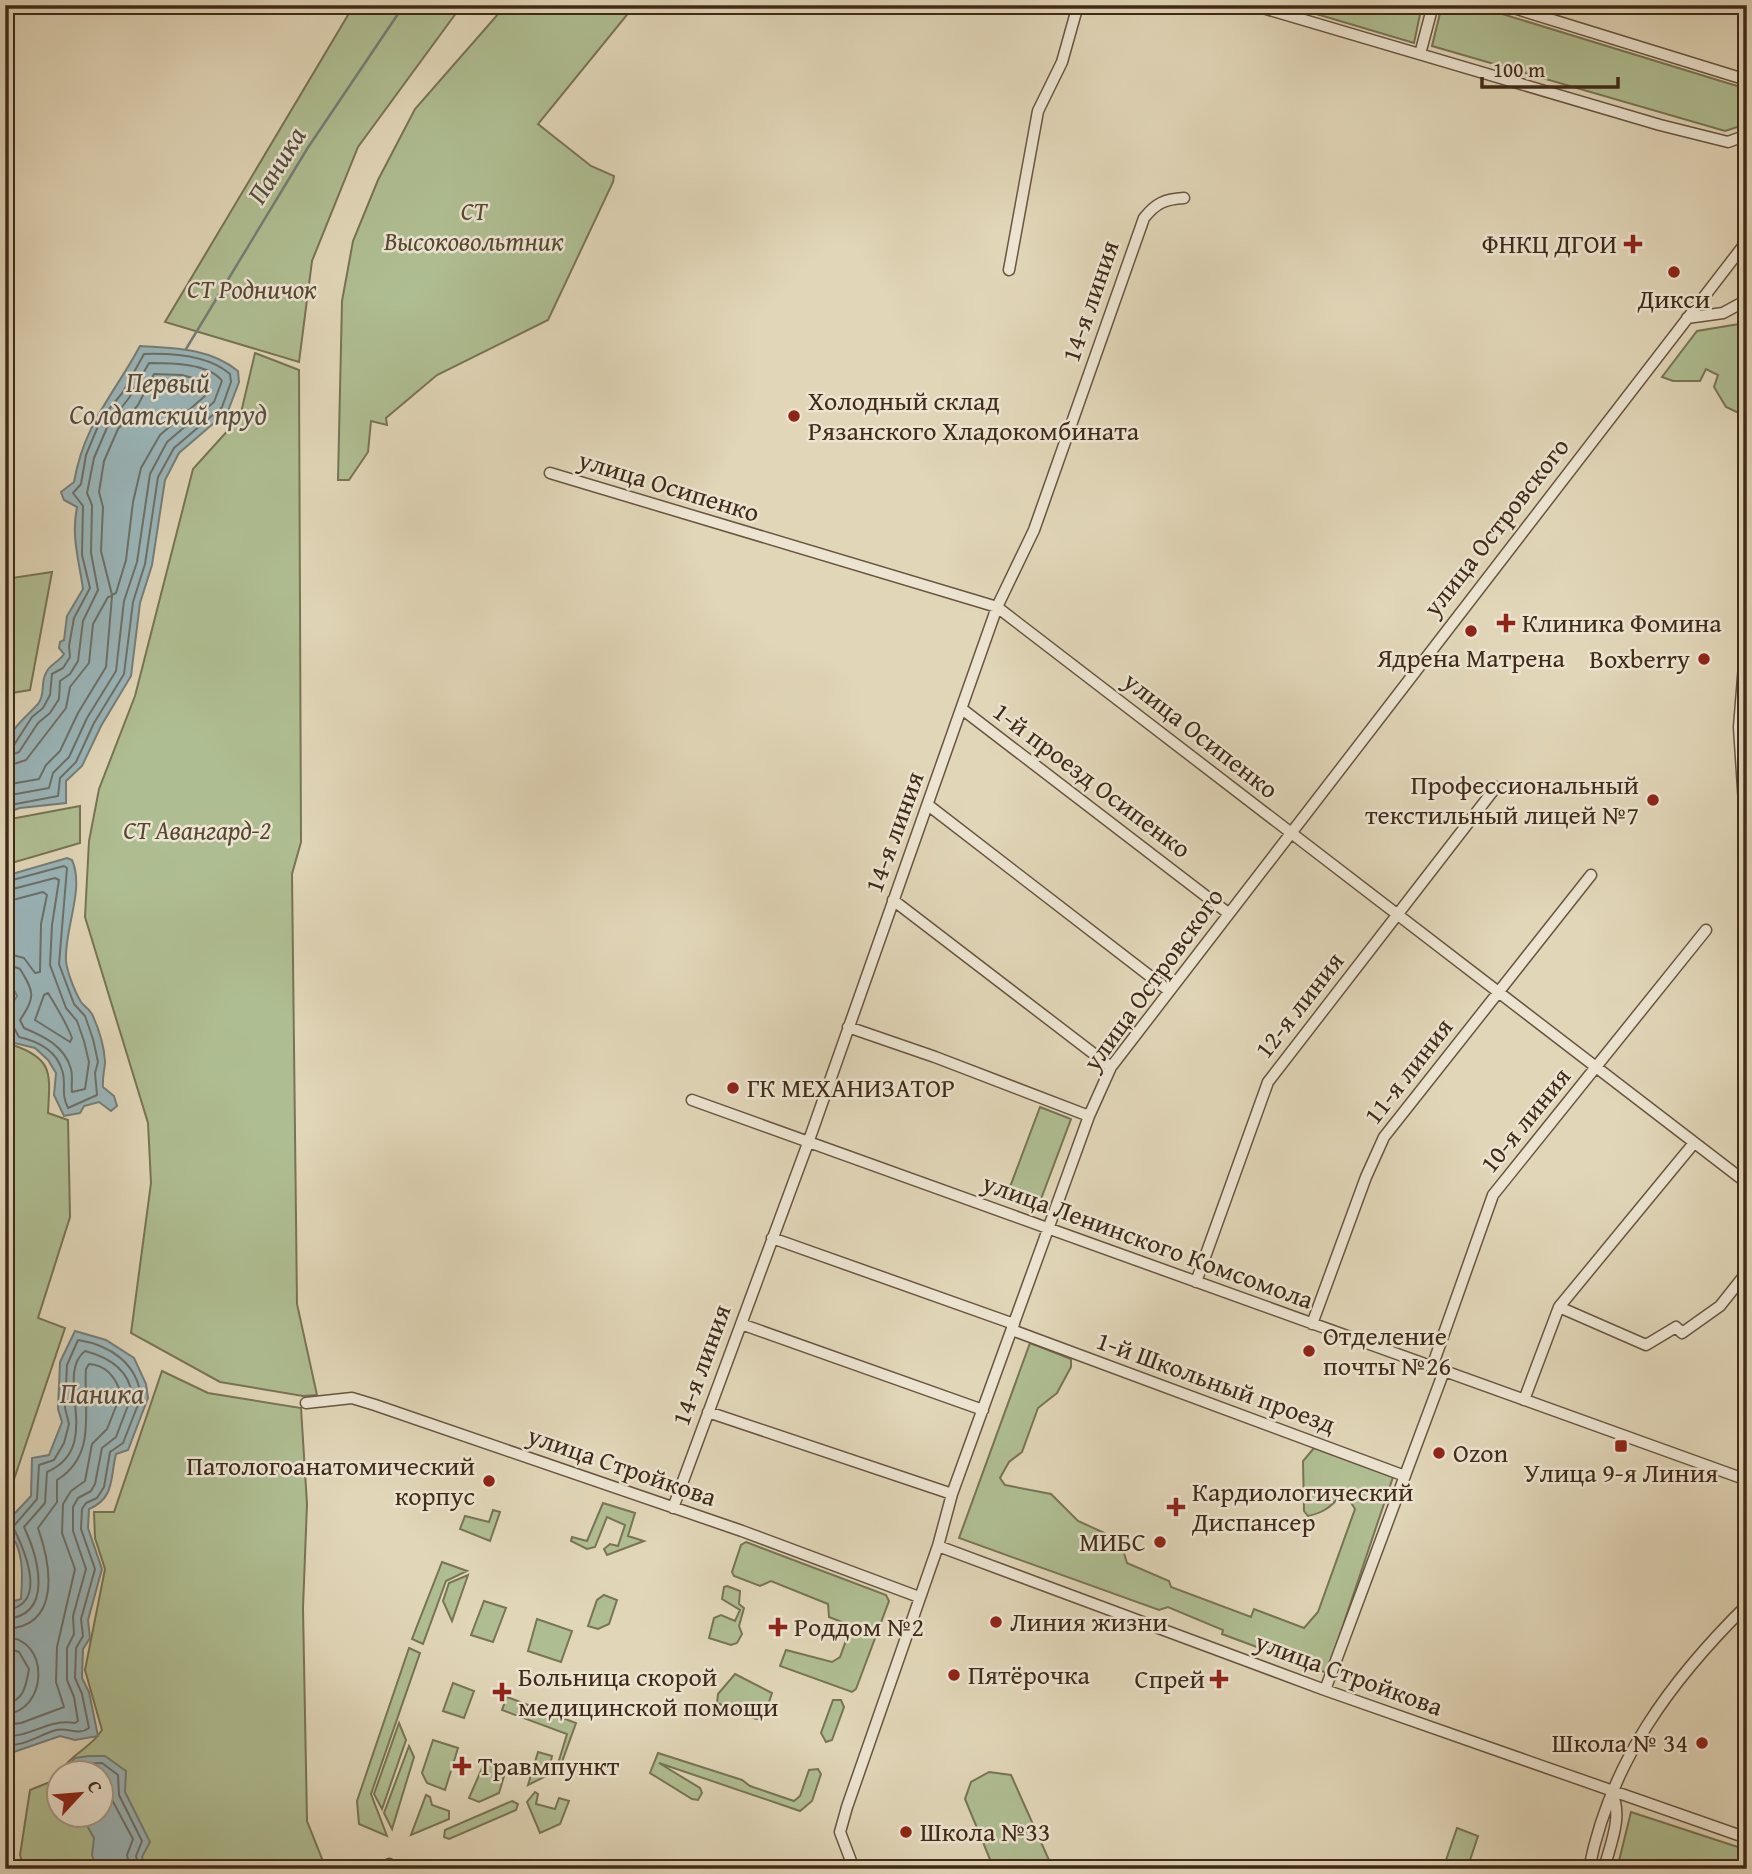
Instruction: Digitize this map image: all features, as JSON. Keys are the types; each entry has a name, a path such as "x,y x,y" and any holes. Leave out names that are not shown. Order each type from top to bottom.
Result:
{"street":[{"path":"1009,270 1038,111 1062,62 1078,5"},
{"path":"1253,5 1728,142 1747,135"},
{"path":"1420,54 1433,5"},
{"path":"1504,5 1747,80"},
{"name":"14-я линия","path":"673,1508 808,1143 997,607 1034,530 1144,218 1154,205 1168,199 1184,198"},
{"name":"улица Островского","path":"853,1869 840,1832 879,1708 938,1546 952,1494 1089,1116 1111,1067 1747,241"},
{"path":"1687,318 1723,313 1747,300"},
{"name":"улица Осипенко","path":"550,473 997,607 1747,1183"},
{"path":"1747,628 1740,727 1747,850"},
{"name":"1-й проезд Осипенко","path":"962,709 1228,913"},
{"name":"12-я линия","path":"1196,1282 1268,1082 1496,787"},
{"path":"928,805 1168,990"},
{"name":"11-я линия","path":"1312,1324 1366,1177 1384,1137 1591,875"},
{"path":"893,901 1111,1067"},
{"name":"10-я линия","path":"1432,1367 1493,1195 1706,930"},
{"path":"848,1027 935,1056 1089,1116"},
{"name":"улица Ленинского Комсомола","path":"692,1100 1747,1480"},
{"path":"1524,1400 1559,1307 1694,1143"},
{"name":"1-й Школьный проезд","path":"772,1238 1405,1476"},
{"path":"1559,1307 1646,1345 1676,1327 1682,1333 1720,1306 1747,1272"},
{"path":"741,1324 983,1410"},
{"path":"1325,1690 1444,1371"},
{"name":"улица Стройкова","path":"306,1403 352,1398 673,1508 919,1597"},
{"path":"708,1412 952,1494"},
{"name":"улица Стройкова","path":"938,1546 1325,1690 1747,1838"},
{"path":"1590,1869 1596,1836 1611,1792 1638,1735 1655,1709 1747,1605"},
{"path":"1604,1869 1617,1815 1617,1802 1611,1792"}],"green space":[{"name":"СТ Родничок","path":"354,5 462,5 358,147 312,261 299,362 165,322"},
{"name":"СТ Высоковольтник","path":"506,5 635,5 538,124 591,166 614,176 613,182 548,320 437,375 386,418 387,425 371,421 368,452 349,480 338,480 342,301 353,241 378,180 415,109"},
{"path":"1286,5 1422,5 1414,43"},
{"path":"1442,5 1473,5 1747,89 1747,124 1725,131 1432,46"},
{"path":"1747,319 1747,417 1726,407 1714,387 1718,375 1706,369 1700,381 1673,381 1662,377 1697,331 1739,324"},
{"name":"СТ Авангард-2","path":"255,353 299,370 301,842 292,874 297,1304 317,1395 303,1396 220,1382 131,1333 151,1183 148,1123 85,917 89,841 99,789 135,696 193,469 240,417"},
{"path":"52,572 30,690 5,694 5,579"},
{"path":"80,806 80,843 5,865 5,820"},
{"path":"5,1030 13,1045 43,1062 49,1078 48,1113 68,1120 70,1217 38,1318 65,1328 5,1506"},
{"path":"1040,1107 1071,1119 1038,1207 1007,1195"},
{"path":"1030,1343 1071,1359 1071,1367 1057,1393 1038,1408 1022,1452 1009,1462 1000,1478 1005,1485 1051,1494 1078,1521 1120,1540 1127,1563 1169,1581 1171,1587 1251,1617 1254,1609 1304,1628 1318,1612 1355,1509 1348,1498 1339,1497 1329,1507 1317,1513 1308,1516 1304,1511 1303,1461 1314,1448 1393,1477 1327,1673 1222,1634 1223,1630 1168,1607 1159,1610 959,1538"},
{"path":"162,1371 208,1393 301,1408 307,1504 303,1608 307,1821 326,1869 24,1869 20,1855 30,1790 46,1784 46,1828 116,1828 116,1758 72,1758 102,1730 85,1670 105,1569 95,1538 94,1512 114,1512"},
{"path":"603,1503 635,1513 628,1536 644,1541 607,1555 604,1549 610,1544 618,1546 625,1525 607,1517 595,1547 587,1549 571,1541 572,1537 587,1541"},
{"path":"493,1510 500,1512 490,1541 460,1529 465,1516 489,1522"},
{"path":"746,1542 886,1595 889,1601 856,1689 852,1692 780,1666 786,1650 832,1662 840,1657 850,1629 847,1624 829,1617 828,1604 771,1581 760,1586 734,1576 732,1572 741,1545"},
{"path":"442,1562 467,1571 446,1581 423,1644 412,1639"},
{"path":"468,1575 452,1621 443,1601 449,1583"},
{"path":"724,1587 740,1591 739,1604 744,1608 739,1626 742,1634 737,1643 731,1645 709,1638 714,1618 721,1615 735,1621 740,1610 722,1599"},
{"path":"604,1595 617,1600 609,1624 598,1629 588,1626 597,1600"},
{"path":"484,1601 506,1608 493,1642 471,1635"},
{"path":"537,1619 572,1631 561,1662 528,1651"},
{"path":"409,1648 420,1653 371,1794 387,1836 359,1824 357,1801"},
{"path":"735,1674 772,1693 764,1717 756,1719 717,1703 718,1694"},
{"path":"453,1683 474,1691 464,1718 443,1711"},
{"path":"507,1697 576,1723 559,1770 557,1767 567,1734 502,1710"},
{"path":"833,1700 841,1700 844,1707 832,1740 826,1742 821,1733"},
{"path":"399,1723 406,1740 382,1809 374,1794"},
{"path":"433,1740 458,1748 445,1790 427,1783 422,1773"},
{"path":"409,1746 414,1757 392,1829 384,1813"},
{"path":"538,1752 552,1756 548,1775 528,1785"},
{"path":"658,1753 742,1780 750,1786 794,1801 800,1796 809,1770 818,1769 821,1774 812,1801 800,1811 659,1763 700,1788 702,1793 698,1800 650,1773"},
{"path":"486,1759 507,1766 499,1793 479,1802 469,1798"},
{"path":"989,1772 1011,1775 1053,1869 994,1869 965,1799 971,1782"},
{"path":"535,1792 538,1794 536,1804 555,1809 559,1798 569,1801 560,1824 540,1833 527,1802"},
{"path":"426,1795 430,1797 432,1805 449,1811 449,1819 411,1835"},
{"path":"512,1801 518,1804 516,1810 449,1839 444,1837 445,1830"},
{"path":"1631,1812 1747,1850 1747,1869 1617,1869"},
{"path":"1457,1828 1478,1836 1467,1869 1444,1866"}],"water":[{"name":"Первый Солдатский пруд","path":"140,346 192,351 216,358 238,371 239,382 228,411 179,453 165,480 152,565 140,603 131,676 101,726 82,766 66,781 66,803 20,808 5,813 3,763 7,741 38,704 47,670 64,654 59,648 60,642 64,640 67,616 83,589 75,538 77,507 64,500 61,492 74,482 92,427"},
{"path":"67,858 72,860 76,884 66,949 67,966 79,998 92,1014 96,1025 104,1055 103,1087 114,1096 117,1106 111,1111 99,1102 84,1106 80,1113 64,1116 54,1095 56,1073 48,1060 35,1048 14,1043 8,1029 7,1014 17,996 5,973 5,876"},
{"name":"Паника","path":"75,1331 106,1340 134,1358 146,1384 148,1398 128,1450 116,1454 107,1493 89,1509 88,1528 102,1569 88,1620 90,1638 83,1649 82,1678 89,1692 98,1736 75,1740 60,1736 11,1753 5,1750 5,1696 13,1669 5,1664 5,1604 21,1599 22,1571 19,1550 7,1533 5,1524 31,1496 32,1458 49,1455 62,1422 58,1409 60,1362"},
{"path":"105,1756 108,1758 75,1758"},
{"path":"116,1764 126,1771 125,1792 150,1842 142,1857 146,1867 153,1869 96,1866 92,1855 94,1838 88,1828 116,1828"}],"waterway":[{"name":"Паника","path":"186,349 307,149 404,5"}],"place":[{"name":"ФНКЦ ДГОИ","path":"1633,244"},
{"name":"Дикси","path":"1674,272"},
{"name":"Холодный склад Рязанского Хладокомбината","path":"794,416"},
{"name":"Клиника Фомина","path":"1506,623"},
{"name":"Ядрена Матрена","path":"1471,631"},
{"name":"Boxberry","path":"1704,659"},
{"name":"Профессиональный текстильный лицей №7","path":"1653,800"},
{"name":"ГК МЕХАНИЗАТОР","path":"733,1088"},
{"name":"Отделение почты №26","path":"1309,1351"},
{"name":"Улица 9-я Линия","path":"1621,1446"},
{"name":"Ozon","path":"1439,1453"},
{"name":"Патологоанатомический корпус","path":"489,1481"},
{"name":"Кардиологический Диспансер","path":"1176,1507"},
{"name":"МИБС","path":"1160,1542"},
{"name":"Линия жизни","path":"996,1622"},
{"name":"Роддом №2","path":"778,1627"},
{"name":"Пятёрочка","path":"954,1675"},
{"name":"Спрей","path":"1219,1679"},
{"name":"Больница скорой медицинской помощи","path":"502,1692"},
{"name":"Школа № 34","path":"1702,1743"},
{"name":"Травмпункт","path":"462,1766"},
{"name":"Школа №33","path":"906,1832"}]}
